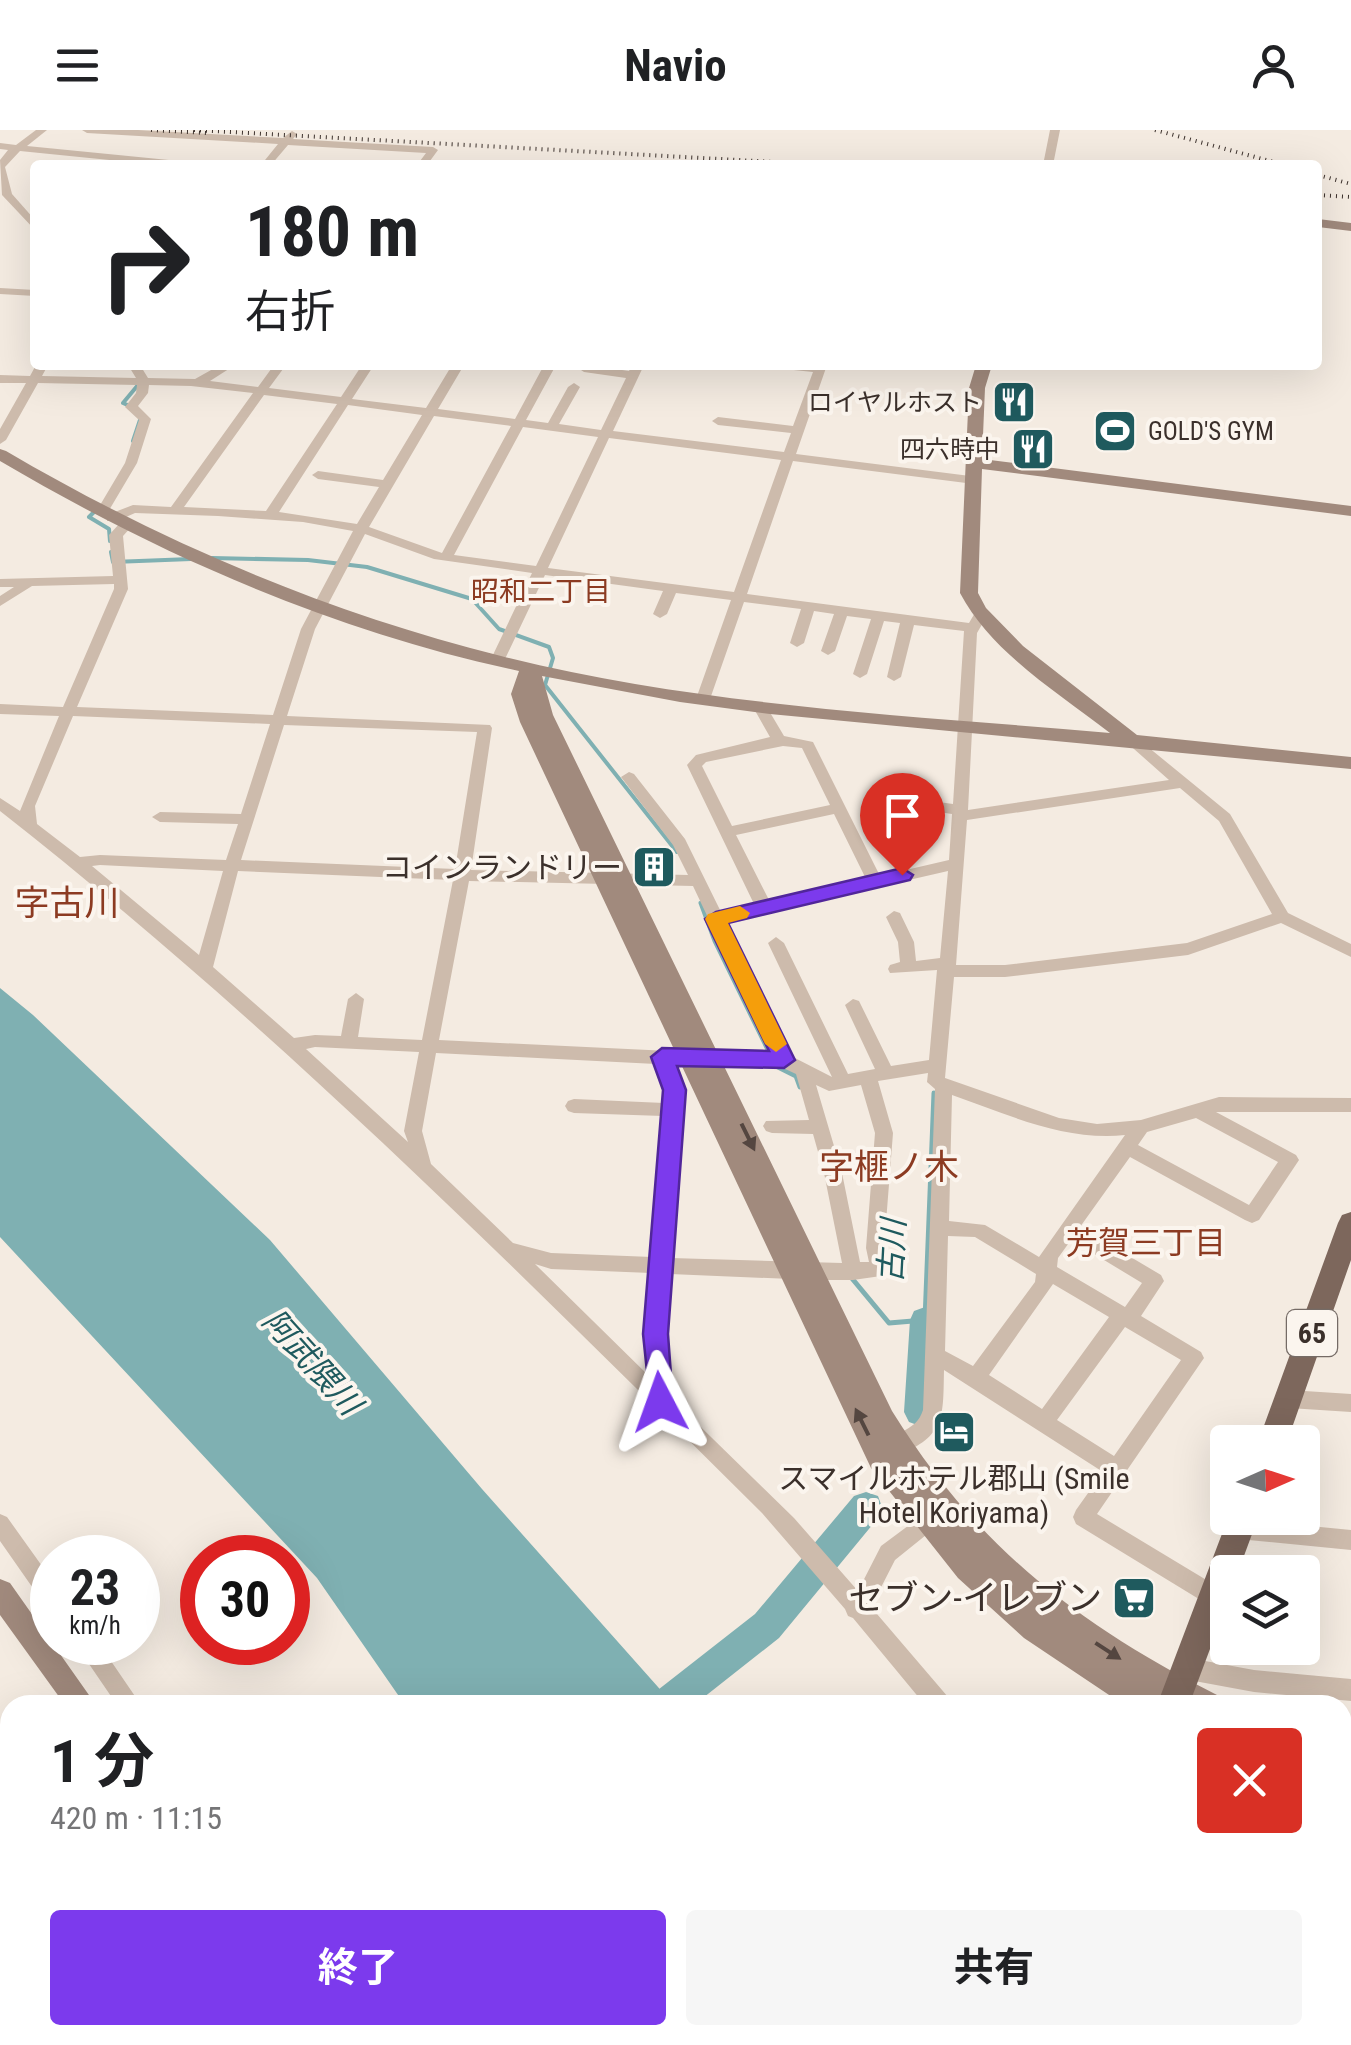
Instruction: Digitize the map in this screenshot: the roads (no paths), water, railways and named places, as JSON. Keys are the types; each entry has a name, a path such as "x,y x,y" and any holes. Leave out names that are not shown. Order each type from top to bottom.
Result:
{"main road":[{"name":"65","path":"1279,1425 1351,1222"},
{"path":"1180,1695 1210,1610"}],"street":[{"path":"30,223 4,188 0,168 42,130"},
{"path":"87,130 215,137 284,136 433,150 426,160"},
{"path":"269,160 284,136 295,130"},
{"path":"1049,160 1055,130"},
{"path":"119,160 145,132"},
{"path":"191,160 215,137"},
{"path":"0,146 111,160"},
{"path":"0,214 30,211"},
{"path":"1322,223 1351,227"},
{"path":"0,291 30,293"},
{"path":"0,440 39,370"},
{"path":"29,825 27,806 118,595 115,495 131,463 145,419 131,407 142,393 144,380 137,370"},
{"path":"198,383 220,370"},
{"path":"175,510 276,370"},
{"path":"270,515 365,370"},
{"path":"204,969 232,866 308,629 361,528 455,370"},
{"path":"446,558 547,370"},
{"path":"498,659 635,370"},
{"path":"702,700 819,370"},
{"path":"898,1446 930,1422 936,1355 941,1228 939,1077 976,621 969,593 977,388 982,370"},
{"path":"0,378 198,383 788,457 975,471 1351,511"},
{"path":"551,428 574,387"},
{"path":"718,421 798,430"},
{"path":"4,460 232,575 417,639 531,668 760,708 1351,764"},
{"path":"318,476 386,484"},
{"path":"113,518 128,510 270,515 361,528 400,546 446,558 908,620 976,621 1225,818 1282,917 1351,952"},
{"path":"0,583 120,580"},
{"path":"0,602 26,584"},
{"path":"660,614 672,587"},
{"path":"796,643 809,606"},
{"path":"828,651 842,610"},
{"path":"860,674 879,616"},
{"path":"894,677 908,620"},
{"path":"531,668 544,716 615,880 802,1272 880,1460 924,1524 976,1580 1069,1656 1180,1695 1254,1682 1351,1690"},
{"path":"760,708 780,742"},
{"path":"0,709 484,728 462,874 413,1131 427,1172"},
{"path":"764,908 694,765 701,758 796,740 808,745 876,881"},
{"path":"629,777 680,843 784,1060"},
{"path":"875,803 886,806 895,801 960,813 1182,783"},
{"path":"0,803 204,969 507,1248 779,1516 931,1695"},
{"path":"728,832 840,808"},
{"path":"160,817 247,818"},
{"path":"77,863 100,860 700,880"},
{"path":"716,919 957,864"},
{"path":"894,917 906,942 902,968 1005,971 1188,949 1282,917"},
{"path":"776,943 842,1082"},
{"path":"348,1042 356,999"},
{"path":"507,1248 550,1261 802,1272 881,1269 875,1248 884,1132 877,1076 853,1005"},
{"path":"290,1045 315,1040 700,1060 784,1060 829,1084 924,1066 939,1077 1058,1125 1097,1131 1141,1127 1218,1104 1351,1105"},
{"path":"660,1402 656,1334 674,1090 662,1057"},
{"path":"802,1069 820,1126 853,1272"},
{"path":"574,1106 673,1110"},
{"path":"1126,1147 1252,1215 1290,1160 1195,1110"},
{"path":"772,1126 820,1126"},
{"path":"976,1377 1044,1284 1048,1256 1141,1127"},
{"path":"941,1228 978,1230 1194,1358 1083,1518 1210,1593"},
{"path":"1044,1422 1154,1281 1068,1229"},
{"path":"802,1272 898,1446 948,1514 992,1563 1063,1622 1180,1695"},
{"path":"936,1355 1117,1470"},
{"path":"1289,1399 1351,1403"},
{"path":"0,1524 30,1566"},
{"path":"856,1610 870,1592 888,1553 924,1524"},
{"path":"1318,1535 1351,1540"},
{"path":"0,1592 75,1695"},
{"path":"101,1665 123,1695"}],"water":[{"name":"阿武隈川","path":"0,988 270,1240 482,1489 665,1695 398,1695 310,1570 310,1535 277,1535 0,1237"}],"waterway":[{"path":"132,407 123,403 138,385"},
{"path":"133,441 142,414"},
{"path":"95,511 89,517 109,529 110,541"},
{"path":"111,552 113,562 191,559"},
{"path":"212,558 308,560 367,567 472,599 499,629 549,647 553,658 545,685 677,852"},
{"path":"701,903 715,941 776,1066 796,1076 800,1087"},
{"name":"古川","path":"850,1276 889,1323 925,1320 934,1093"},
{"name":"古川","path":"920,1412 925,1320"},
{"name":"古川","path":"679,1695 767,1626 866,1507"}],"railway":[{"path":"151,130 206,133"},
{"path":"194,130 738,160"},
{"path":"1155,130 1266,160"},
{"path":"1322,176 1351,184"},
{"path":"1322,195 1351,197"}],"place":[{"name":"ロイヤルホスト","path":"1014,402"},
{"name":"GOLD'S GYM","path":"1115,431"},
{"name":"四六時中","path":"1033,449"},
{"name":"コインランドリー","path":"654,867"},
{"name":"スマイルホテル郡山 (Smile Hotel Koriyama)","path":"954,1432"},
{"name":"セブン-イレブン","path":"1134,1598"}],"district":[{"name":"昭和二丁目","path":"541,591"},
{"name":"字古川","path":"67,903"},
{"name":"字榧ノ木","path":"889,1167"},
{"name":"芳賀三丁目","path":"1146,1243"}]}
